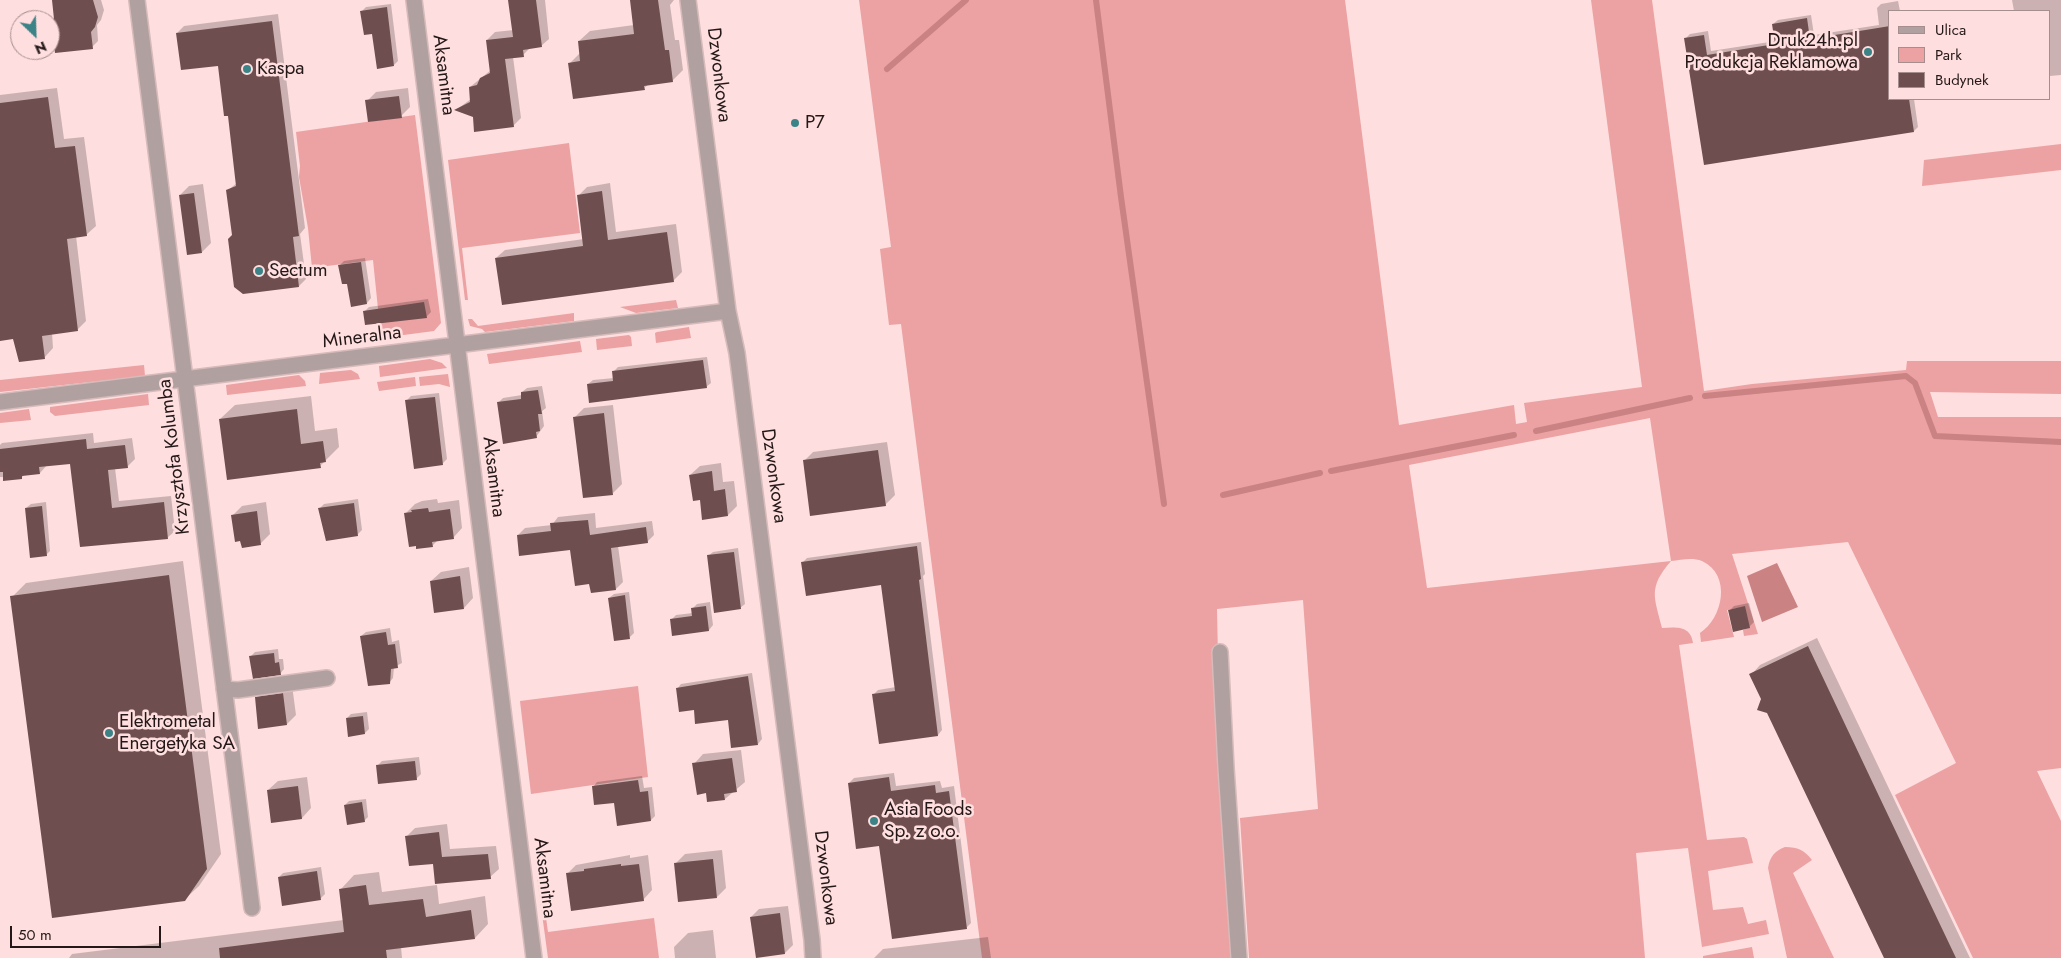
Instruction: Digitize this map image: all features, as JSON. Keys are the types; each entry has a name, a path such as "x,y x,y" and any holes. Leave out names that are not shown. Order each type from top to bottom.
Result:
{"street":[{"name":"Krzysztofa Kolumba","path":"137,0 252,908"},
{"name":"Aksamitna","path":"414,0 534,958"},
{"name":"Dzwonkowa","path":"688,0 728,311 737,353 809,911 813,958"},
{"name":"Mineralna","path":"0,402 457,347 728,311"},
{"path":"1220,652 1226,768 1240,958"},
{"path":"224,690 238,690 327,678"}],"green space":[{"path":"859,0 1345,0 1399,425 1514,405 1516,424 1527,422 1524,403 1642,387 1591,0 1652,0 1704,391 1752,384 1906,370 1907,361 2061,361 2061,394 1930,392 1938,417 2061,417 2061,768 2037,771 2061,821 2061,958 1973,958 1895,795 1956,763 1848,542 1732,554 1758,634 1744,636 1743,630 1748,628 1744,607 1727,610 1734,637 1701,642 1700,633 1714,617 1721,597 1721,586 1718,576 1711,567 1702,561 1690,559 1671,561 1659,578 1656,586 1655,600 1662,628 1682,628 1692,637 1693,643 1679,645 1707,840 1744,837 1747,839 1753,863 1708,871 1713,910 1743,907 1748,924 1766,920 1769,934 1702,947 1688,848 1636,853 1645,958 1249,958 1240,818 1318,809 1303,600 1217,609 1221,806 1231,958 982,958 901,324 889,325 880,249 891,247","holes":["1650,418 1671,561 1427,588 1409,465"]},
{"path":"415,115 441,323 434,331 381,338 373,260 312,268 308,228 299,177 300,166 296,132"},
{"path":"569,143 580,233 462,248 468,300 465,300 448,160"},
{"path":"2061,144 2061,170 1922,186 1924,160"},
{"path":"676,300 678,308 636,313 620,307"},
{"path":"574,313 574,321 485,332 482,329 470,326 468,319 472,319 478,326"},
{"path":"689,327 691,338 656,343 655,333 657,332"},
{"path":"629,335 632,346 597,350 596,339"},
{"path":"580,341 582,352 489,364 487,354"},
{"path":"430,359 442,363 447,368 380,377 379,366"},
{"path":"144,365 145,376 0,392 0,380"},
{"path":"351,370 358,374 360,379 319,384 320,373"},
{"path":"448,374 450,387 439,384 420,386 419,377"},
{"path":"299,375 305,381 306,386 227,395 226,385"},
{"path":"415,377 416,386 379,391 377,382"},
{"path":"148,394 149,405 55,416 50,412 50,407"},
{"path":"29,409 31,420 0,423 0,413"},
{"path":"638,686 648,777 531,794 520,701"},
{"path":"1785,847 1800,850 1812,860 1793,873 1834,958 1787,958 1768,868 1774,854"},
{"path":"540,875 548,932 654,918 659,958 548,958 537,877"},
{"path":"1752,947 1754,958 1703,958 1703,956"}],"shaded area":[{"path":"1777,563 1798,607 1762,622 1747,576"}],"building":[{"path":"52,0 93,0 98,17 95,27 91,32 93,49 60,52 60,10 53,10"},
{"path":"508,0 536,0 542,47 523,50 524,57 505,59 514,127 474,132 473,117 454,110 470,102 469,87 477,85 480,78 490,73 486,40 513,37"},
{"path":"630,0 658,0 665,50 669,50 673,82 644,86 645,90 573,99 568,63 580,61 578,41 634,34"},
{"path":"387,7 394,66 377,69 372,34 364,35 360,11"},
{"path":"1807,18 1810,39 1888,26 1888,100 1909,100 1914,132 1704,165 1684,38 1704,35 1707,55 1775,44 1772,24"},
{"path":"272,21 299,236 293,237 299,287 243,294 234,287 228,239 232,235 226,190 236,186 228,116 224,116 218,66 181,70 176,33"},
{"path":"399,96 402,118 368,122 365,100"},
{"path":"48,97 55,148 75,146 87,236 67,239 78,331 42,336 45,359 19,362 13,339 0,341 0,103"},
{"path":"602,191 608,240 667,232 674,282 502,305 495,258 583,246 577,195"},
{"path":"194,193 202,253 187,255 179,195"},
{"path":"361,262 367,304 351,307 347,284 342,284 338,265"},
{"path":"424,302 427,318 365,325 363,311"},
{"path":"703,360 707,388 589,403 587,384 613,381 612,371"},
{"path":"538,390 542,414 538,414 540,431 536,432 537,438 503,444 497,402 521,399 521,392"},
{"path":"435,397 443,465 414,469 405,400"},
{"path":"297,409 301,444 323,441 326,462 320,463 321,468 227,480 219,419"},
{"path":"604,413 613,495 583,498 573,417"},
{"path":"86,439 87,449 125,445 128,468 108,470 112,508 164,502 168,539 80,547 70,464 39,467 40,474 22,476 22,479 3,481 3,472 0,472 0,449"},
{"path":"878,450 886,506 810,516 803,460"},
{"path":"712,471 714,491 725,489 728,516 702,520 700,500 693,501 689,475"},
{"path":"354,503 358,536 326,541 318,508"},
{"path":"42,506 47,556 30,558 25,508"},
{"path":"428,508 429,512 450,509 454,539 432,542 433,547 416,549 416,546 409,547 404,513 412,512 411,510"},
{"path":"257,511 261,545 242,548 240,541 235,542 231,515"},
{"path":"588,520 590,535 646,527 648,543 611,548 616,590 591,593 589,584 575,586 570,550 519,556 517,535 551,531 550,523"},
{"path":"917,546 921,579 919,580 938,736 879,744 872,694 895,691 881,585 806,596 801,562"},
{"path":"734,552 741,609 714,613 707,555"},
{"name":"Elektrometal Energetyka SA","path":"169,575 207,869 185,901 52,918 10,596"},
{"path":"460,576 464,609 434,613 430,581"},
{"path":"625,595 630,639 614,641 608,598"},
{"path":"706,606 709,631 672,636 670,619 692,616 691,608"},
{"path":"1745,606 1750,628 1733,632 1728,610"},
{"path":"386,632 388,645 395,644 398,668 391,669 390,684 368,686 360,636"},
{"path":"1808,646 1956,958 1884,958 1767,713 1757,710 1761,699 1749,674"},
{"path":"274,653 275,663 279,662 281,675 253,679 249,656"},
{"path":"748,676 758,745 731,748 728,720 695,724 694,710 679,712 676,688"},
{"path":"283,693 287,725 258,729 255,697"},
{"path":"363,716 365,734 348,737 346,718"},
{"path":"732,758 737,792 724,794 725,800 707,802 706,793 697,795 692,763"},
{"path":"415,761 417,780 378,784 376,765"},
{"path":"889,777 891,791 935,785 936,793 949,791 967,929 892,939 879,846 856,849 848,783"},
{"path":"638,780 640,792 648,791 651,821 617,826 614,803 594,805 592,786"},
{"path":"298,786 302,819 271,823 267,790"},
{"path":"362,802 365,822 347,825 344,805"},
{"path":"439,832 442,857 488,854 491,879 435,884 433,864 409,866 405,836"},
{"path":"713,859 717,898 678,902 674,863"},
{"path":"621,864 621,866 639,864 644,901 571,911 566,873"},
{"path":"317,871 321,900 282,906 278,877"},
{"path":"366,885 369,905 423,899 426,917 471,910 475,939 386,950 387,958 220,958 219,948 344,932 339,889"},
{"path":"780,913 785,954 756,958 750,917"}],"waterway":[{"path":"887,69 966,0"},
{"path":"1096,0 1121,197 1164,504"},
{"path":"1705,396 1906,376 1915,383 1935,436 2061,442"},
{"path":"1536,431 1690,398"},
{"path":"1331,471 1514,435"},
{"path":"1223,495 1320,473"}],"place":[{"name":"Druk24h.pl Produkcja Reklamowa","path":"1868,52"},
{"name":"Kaspa","path":"247,69"},
{"name":"P7","path":"795,123"},
{"name":"Sectum","path":"259,271"},
{"name":"Elektrometal Energetyka SA","path":"109,733"},
{"name":"Asia Foods Sp. z o.o.","path":"874,821"}]}
